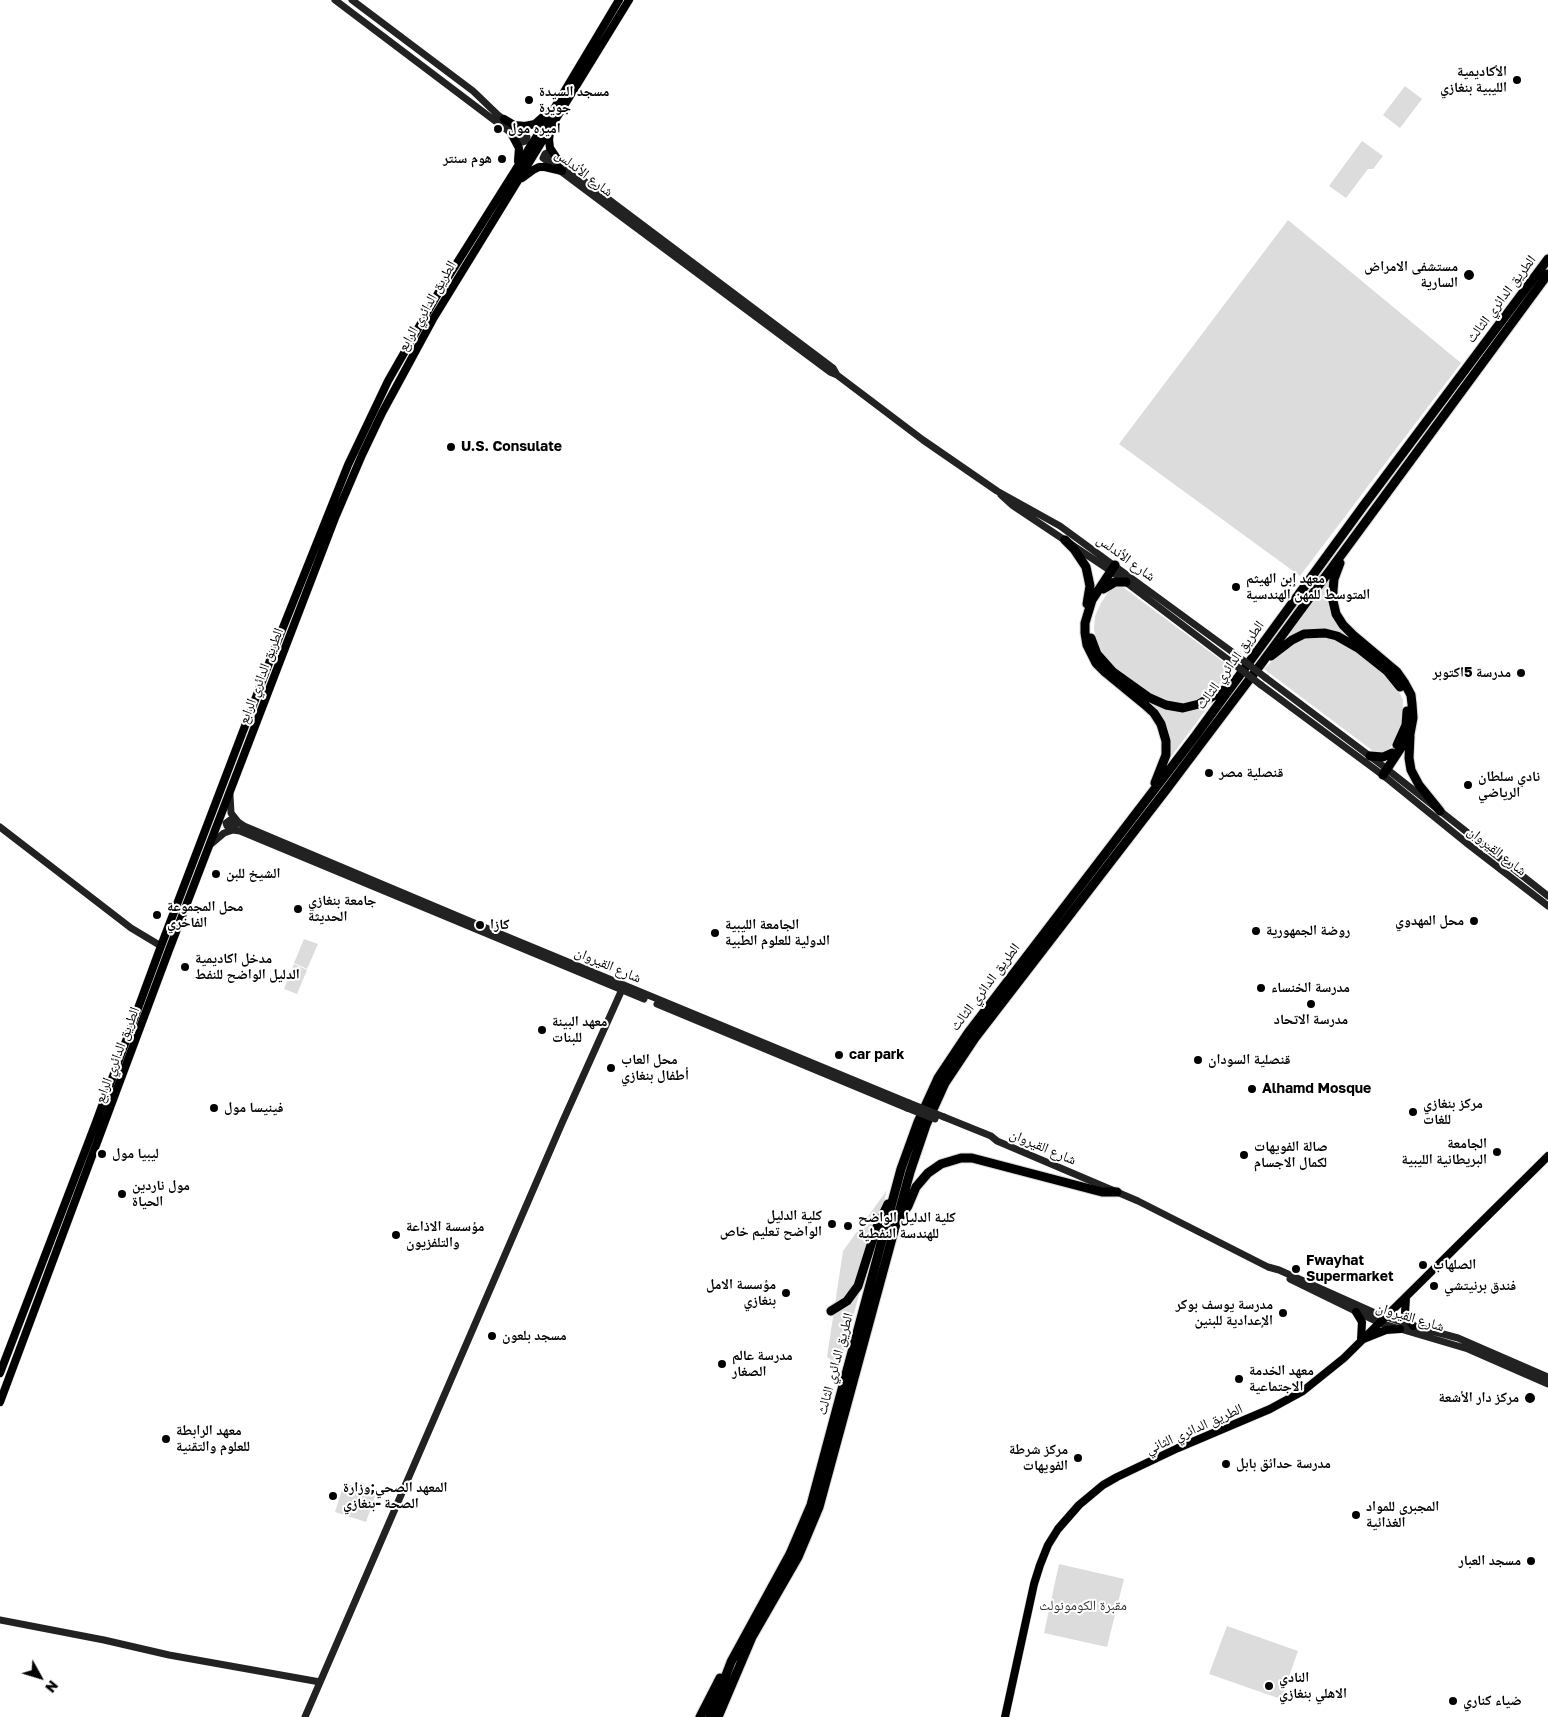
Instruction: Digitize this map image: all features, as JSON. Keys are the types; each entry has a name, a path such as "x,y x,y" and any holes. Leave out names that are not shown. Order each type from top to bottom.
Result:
{"highway":[{"name":"الطريق الدائري الثالث","path":"1481,357 1548,259"},
{"name":"الطريق الدائري الثالث","path":"1481,357 1548,274"},
{"path":"1470,372 1481,357"},
{"name":"الطريق الدائري الثالث","path":"718,1717 752,1637 798,1557 819,1507 910,1172 926,1124 945,1083 963,1054 1344,553 1470,372"},
{"name":"الطريق الدائري الثالث","path":"710,1717 731,1662 790,1554 810,1505 894,1195 918,1122 932,1089 957,1048 1150,795 1364,505 1470,372"},
{"path":"1065,540 1074,549 1086,567 1090,586 1085,623 1087,646 1096,663 1154,714 1164,730 1166,755 1150,795"},
{"path":"1344,553 1334,579 1333,601 1336,614 1343,626 1389,665 1404,682 1414,711 1410,734 1409,758 1411,770 1436,812"},
{"path":"1115,569 1094,607 1090,624 1093,645 1104,663 1148,697 1166,705 1183,708 1199,704 1233,684"},
{"path":"1085,623 1092,600 1115,569"},
{"path":"1103,589 1115,582 1126,582"},
{"path":"1261,664 1292,640 1304,634 1315,632 1337,636 1358,648 1390,675 1400,687 1408,707 1406,725 1383,770"},
{"path":"1383,770 1410,734"},
{"path":"1370,756 1380,758 1392,753"},
{"path":"896,1221 908,1206 916,1187 928,1173 946,1162 961,1158 972,1158 1102,1192 1117,1192"},
{"path":"832,1311 847,1301 858,1286 876,1228 894,1195"},
{"path":"700,1717 711,1694 731,1662"},
{"path":"723,1717 728,1694"}],"main road":[{"path":"335,0 523,142 526,141 527,137 478,96 352,0"},
{"name":"الطريق الدائري الرابع","path":"0,1402 361,447 388,381 428,311 619,0"},
{"name":"الطريق الدائري الرابع","path":"0,1373 274,650 340,483 382,413 433,319 629,0"},
{"path":"433,74 440,66"},
{"path":"504,119 519,126 530,126 558,102"},
{"path":"551,126 549,144 560,163"},
{"path":"511,133 519,148 518,165"},
{"name":"شارع الأندلس","path":"655,238 562,172 543,156 547,153 830,372 837,374 923,440 997,491 1060,526 1115,569 1235,654 1370,756 1383,770"},
{"path":"517,183 538,167 562,172"},
{"name":"شارع الأندلس","path":"997,491 1007,501 1065,540 1115,569 1126,582 1261,685 1383,770"},
{"path":"1383,770 1548,896"},
{"path":"211,844 221,834 240,828 231,813 230,794"},
{"name":"شارع القيروان","path":"1436,812 1505,874 1548,906"},
{"path":"0,827 131,928 161,946"},
{"name":"شارع القيروان","path":"240,828 943,1120 991,1136 997,1141 1117,1192 1187,1225 1400,1329 1468,1349 1548,1384"},
{"path":"305,1717 562,1123 623,987"},
{"name":"الطريق الدائري الثاني","path":"1005,1717 1034,1584 1040,1565 1048,1545 1058,1529 1079,1505 1103,1485 1117,1477 1287,1401 1330,1371 1548,1156"},
{"path":"51,1240 60,1242"},
{"name":"شارع القيروان","path":"1268,1266 1280,1274 1356,1312 1458,1338 1548,1377"},
{"path":"1406,1298 1405,1313 1414,1326"},
{"path":"1356,1312 1362,1322 1361,1340 1386,1330 1400,1329"},
{"path":"0,1620 104,1640 169,1655 320,1682"}],"green space":[{"path":"1405,86 1422,99 1400,128 1383,115"},
{"path":"1362,141 1383,156 1373,169 1368,169 1346,198 1329,186"},
{"path":"1288,220 1461,363 1300,576 1119,444"},
{"path":"1332,576 1335,620 1347,637 1302,631 1283,641"},
{"path":"1115,586 1124,588 1233,669 1210,694 1192,703 1180,705 1160,700 1114,668 1098,648 1094,629 1095,616 1101,603 1110,589"},
{"path":"1323,637 1337,641 1364,658 1381,671 1398,690 1403,700 1403,720 1399,733 1388,751 1377,754 1264,669 1293,643 1305,638"},
{"path":"1213,700 1165,765 1168,747 1146,701 1164,709 1183,711"},
{"path":"304,939 318,944 307,969 294,963"},
{"path":"294,964 307,970 297,994 284,989"},
{"path":"887,1190 837,1377 833,1361 827,1357 843,1251"},
{"path":"344,1483 376,1493 366,1522 335,1512"},
{"name":"مقبرة الكومونولث","path":"1059,1564 1124,1579 1107,1647 1044,1633"},
{"path":"1227,1626 1298,1651 1281,1699 1209,1674"}],"place":[{"name":"الأكاديمية الليبية بنغازي","path":"1517,80"},
{"name":"مسجد السيدة جويرة","path":"529,100"},
{"name":"اميره مول","path":"498,129"},
{"name":"هوم سنتر","path":"502,159"},
{"name":"مستشفى الامراض السارية","path":"1469,275"},
{"name":"U.S. Consulate","path":"451,447"},
{"name":"معهد إبن الهيثم المتوسط للمهن الهندسية","path":"1236,587"},
{"name":"مدرسة 5اكتوبر","path":"1521,673"},
{"name":"قنصلية مصر","path":"1209,773"},
{"name":"نادي سلطان الرياضي","path":"1468,785"},
{"name":"الشيخ للبن","path":"216,874"},
{"name":"جامعة بنغازي الحديثة","path":"298,909"},
{"name":"محل المجموعة الفاخري","path":"157,915"},
{"name":"محل المهدوي","path":"1474,921"},
{"name":"كازا","path":"480,925"},
{"name":"روضة الجمهورية","path":"1256,931"},
{"name":"الجامعة الليبية الدولية للعلوم الطبية","path":"715,933"},
{"name":"مدخل اكاديمية الدليل الواضح للنفط","path":"185,967"},
{"name":"مدرسة الخنساء","path":"1261,988"},
{"name":"مدرسة الاتحاد","path":"1311,1004"},
{"name":"معهد البينة للبنات","path":"542,1030"},
{"name":"car park","path":"839,1055"},
{"name":"قنصلية السودان","path":"1198,1060"},
{"name":"محل العاب أطفال بنغازي","path":"611,1068"},
{"name":"Alhamd Mosque","path":"1252,1089"},
{"name":"فينيسا مول","path":"214,1108"},
{"name":"مركز بنغازي للغات","path":"1413,1112"},
{"name":"الجامعة البريطانية الليبية","path":"1497,1152"},
{"name":"ليبيا مول","path":"102,1154"},
{"name":"صالة الفويهات لكمال الاجسام","path":"1244,1155"},
{"name":"مول ناردين الحياة","path":"122,1194"},
{"name":"كلية الدليل الواضح تعليم خاص","path":"832,1224"},
{"name":"كلية الدليل الواضح للهندسة النفطية","path":"848,1226"},
{"name":"مؤسسة الاذاعة والتلفزيون","path":"396,1235"},
{"name":"الصلهاب","path":"1423,1265"},
{"name":"Fwayhat Supermarket","path":"1296,1269"},
{"name":"فندق برنيتشي","path":"1434,1286"},
{"name":"مؤسسة الامل بنغازي","path":"786,1293"},
{"name":"مدرسة يوسف بوكر الإعدادية للبنين","path":"1283,1313"},
{"name":"مسجد بلعون","path":"492,1336"},
{"name":"مدرسة عالم الصغار","path":"722,1364"},
{"name":"معهد الخدمة الاجتماعية","path":"1239,1379"},
{"name":"مركز دار الأشعة","path":"1530,1398"},
{"name":"معهد الرابطة للعلوم والتقنية","path":"166,1439"},
{"name":"مركز شرطة الفويهات","path":"1078,1458"},
{"name":"مدرسة حدائق بابل","path":"1226,1464"},
{"name":"المعهد الصحي;وزارة الصحة -بنغازي","path":"333,1496"},
{"name":"المجبري للمواد الغذائية","path":"1356,1515"},
{"name":"مسجد العبار","path":"1531,1561"},
{"name":"النادي الاهلي بنغازي","path":"1269,1686"},
{"name":"ضياء كناري","path":"1453,1701"}]}
